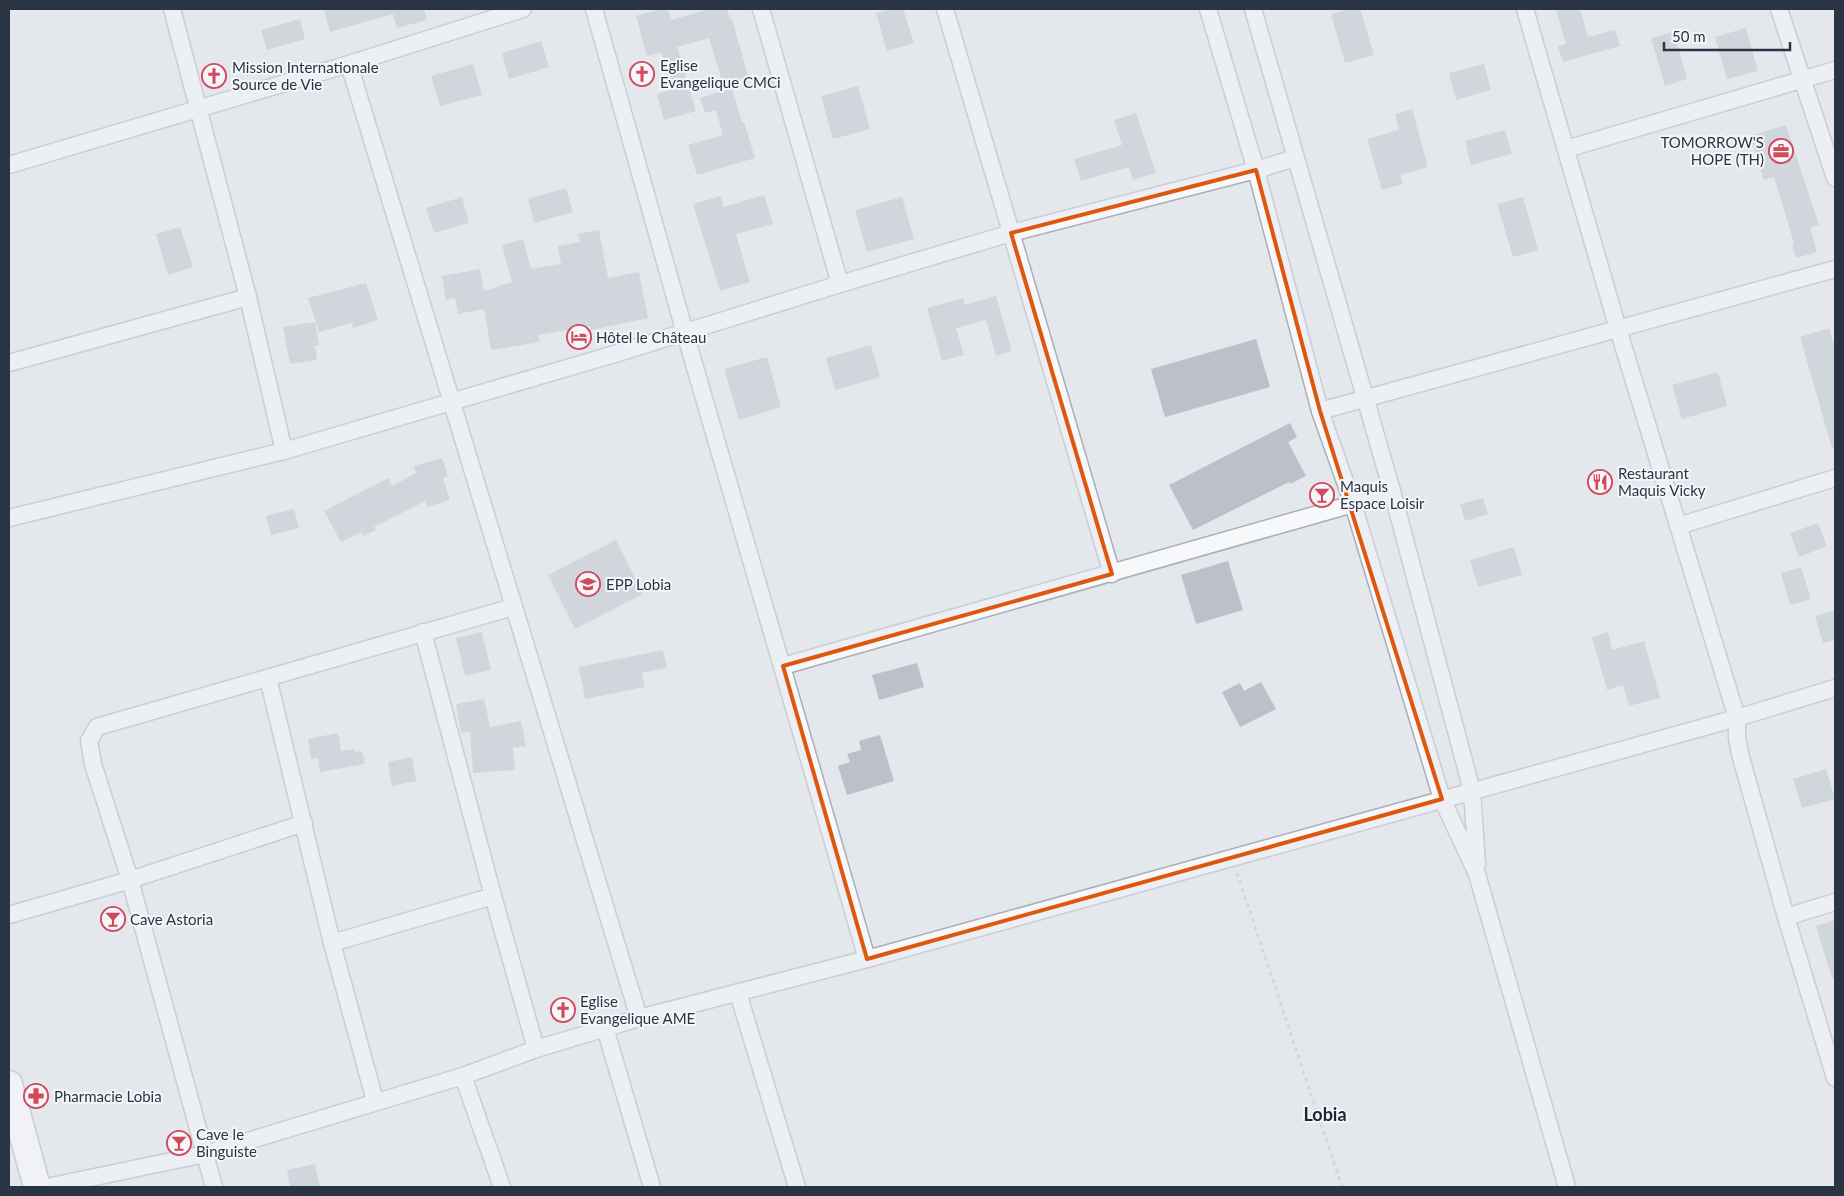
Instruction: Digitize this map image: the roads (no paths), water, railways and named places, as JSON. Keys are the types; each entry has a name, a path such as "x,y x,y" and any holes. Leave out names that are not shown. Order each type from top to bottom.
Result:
{"main road":[{"path":"9,1084 38,1187"}],"street":[{"path":"172,9 248,297 284,451"},
{"path":"10,162 349,64 523,9"},
{"path":"594,9 685,333 867,959"},
{"path":"761,9 840,284"},
{"path":"945,9 1112,574"},
{"path":"1208,9 1256,170 1320,410 1353,504 1442,799 1478,874 1567,1187"},
{"path":"1253,9 1392,491 1472,791 1478,874"},
{"path":"1525,9 1618,329 1737,718 1737,737 1740,754 1786,918 1835,1078"},
{"path":"1780,9 1835,178"},
{"path":"349,64 639,1018"},
{"path":"1566,149 1835,70"},
{"path":"9,518 284,451 685,333 1011,233 1256,170 1295,158"},
{"path":"1320,410 1835,269"},
{"path":"9,363 248,297"},
{"path":"1678,526 1835,478"},
{"path":"782,666 1112,574 1392,491"},
{"path":"214,1187 130,880 93,764 89,741 97,727 513,607"},
{"path":"423,632 493,896 536,1048"},
{"path":"268,678 332,943 375,1102"},
{"path":"47,1187 204,1154 463,1076 536,1048 639,1018 867,959 1737,718 1835,688"},
{"path":"9,915 130,880 304,823"},
{"path":"332,943 493,896"},
{"path":"1786,918 1835,902"},
{"path":"738,992 797,1187"},
{"path":"605,1028 652,1187"},
{"path":"463,1076 502,1187"}],"place":[{"name":"Eglise Evangelique CMCi","path":"642,74"},
{"name":"Mission Internationale Source de Vie","path":"214,76"},
{"name":"TOMORROW'S HOPE (TH)","path":"1781,151"},
{"name":"Hôtel le Château","path":"579,337"},
{"name":"Restaurant Maquis Vicky","path":"1600,482"},
{"name":"Maquis Espace Loisir","path":"1322,495"},
{"name":"EPP Lobia","path":"588,584"},
{"name":"Cave Astoria","path":"113,919"},
{"name":"Eglise Evangelique AME","path":"563,1010"},
{"name":"Pharmacie Lobia","path":"36,1096"},
{"name":"Cave le Binguiste","path":"179,1143"}],"district":[{"name":"Lobia","path":"1325,1114"}]}
